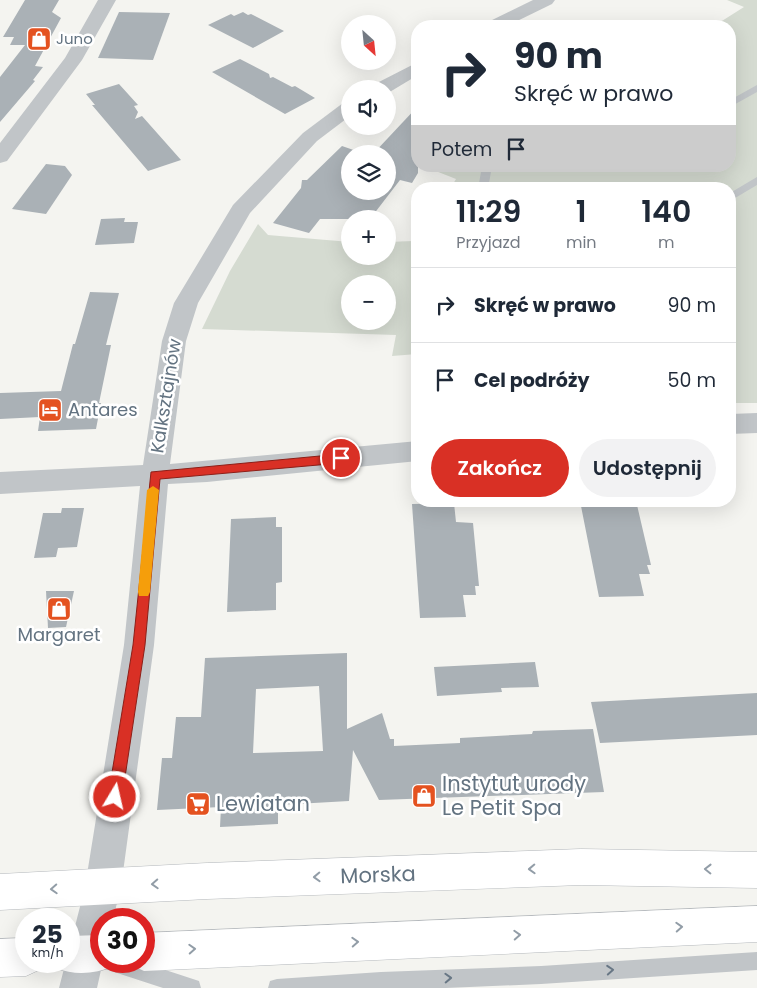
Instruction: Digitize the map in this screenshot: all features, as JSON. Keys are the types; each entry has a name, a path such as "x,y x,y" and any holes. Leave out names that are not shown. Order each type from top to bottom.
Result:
{"main road":[{"name":"Morska","path":"0,892 581,867 757,870"},
{"path":"155,951 757,924"},
{"path":"0,958 15,957"}],"street":[{"path":"0,156 73,60 107,0"},
{"path":"506,20 546,0"},
{"path":"396,80 411,71"},
{"name":"Kalksztajnów","path":"99,908 139,645 154,475 174,340 186,303 241,210 310,137 341,114"},
{"path":"736,424 757,423"},
{"path":"0,483 154,475 411,452"}],"lane":[{"path":"736,100 757,88"},
{"path":"736,194 757,180"},
{"path":"277,988 381,985 757,961"},
{"path":"133,973 192,988"}],"shaded area":[{"path":"727,0 757,0 757,403 736,403 736,182 454,182 456,179 438,172 736,172 736,20 723,20 744,7"},
{"path":"258,224 268,235 341,241 341,265 396,265 396,242 411,241 411,354 392,356 396,335 202,329 230,271"}],"building":[{"path":"25,0 59,0 52,12 61,18 35,66 43,67 33,80 35,81 0,122 0,77 25,45 10,45 14,37 3,37"},
{"path":"119,12 170,13 153,60 98,58"},
{"path":"243,12 248,15 251,14 284,31 253,48 208,25 231,14 234,16"},
{"path":"240,59 269,74 270,78 273,77 292,87 295,86 315,98 285,114 212,72"},
{"path":"119,84 138,105 134,106 138,112 135,119 142,116 181,160 148,171 92,105 95,105 86,94"},
{"path":"411,113 411,172 418,173 411,183 400,180 396,185 396,145 381,145 391,135 396,135 396,129"},
{"path":"341,147 341,200 385,200 377,210 341,210 341,219 320,219 309,233 273,223 301,188 302,180 307,180"},
{"path":"46,164 65,166 72,175 46,214 12,209"},
{"path":"125,218 124,222 138,222 134,243 95,245 101,219"},
{"path":"90,292 119,293 106,345 111,345 99,403 101,403 96,429 38,431 40,417 0,419 0,393 61,391 73,344 75,344"},
{"path":"412,507 454,507 456,522 473,523 479,586 475,586 476,595 463,595 466,617 420,618"},
{"path":"581,507 637,507 651,565 647,565 650,574 639,574 644,596 599,597"},
{"path":"62,508 84,508 77,547 58,548 56,557 34,558 43,513 61,513"},
{"path":"276,517 276,527 282,527 282,582 276,583 276,610 227,612 231,519"},
{"name":"Margaret","path":"46,591 74,591 66,627 48,628"},
{"path":"347,653 347,729 382,713 390,739 394,739 394,746 460,743 460,738 532,734 533,731 593,729 604,792 379,800 353,750 349,801 278,805 278,824 220,827 221,807 157,810 162,758 172,758 176,717 201,717 205,658","holes":["319,686 323,751 253,753 256,689"]},
{"path":"535,662 539,687 501,688 502,692 437,696 434,667"},
{"path":"757,693 757,735 600,743 591,702"}],"slow traffic":[{"path":"144,592 153,490"}],"place":[{"name":"Juno","path":"39,39"},
{"name":"Antares","path":"50,410"},
{"name":"Margaret","path":"59,609"},
{"name":"Instytut urody Le Petit Spa","path":"424,796"},
{"name":"Lewiatan","path":"198,804"}],"route":[{"path":"115,797 139,645 154,475 206,472 341,458"}]}
